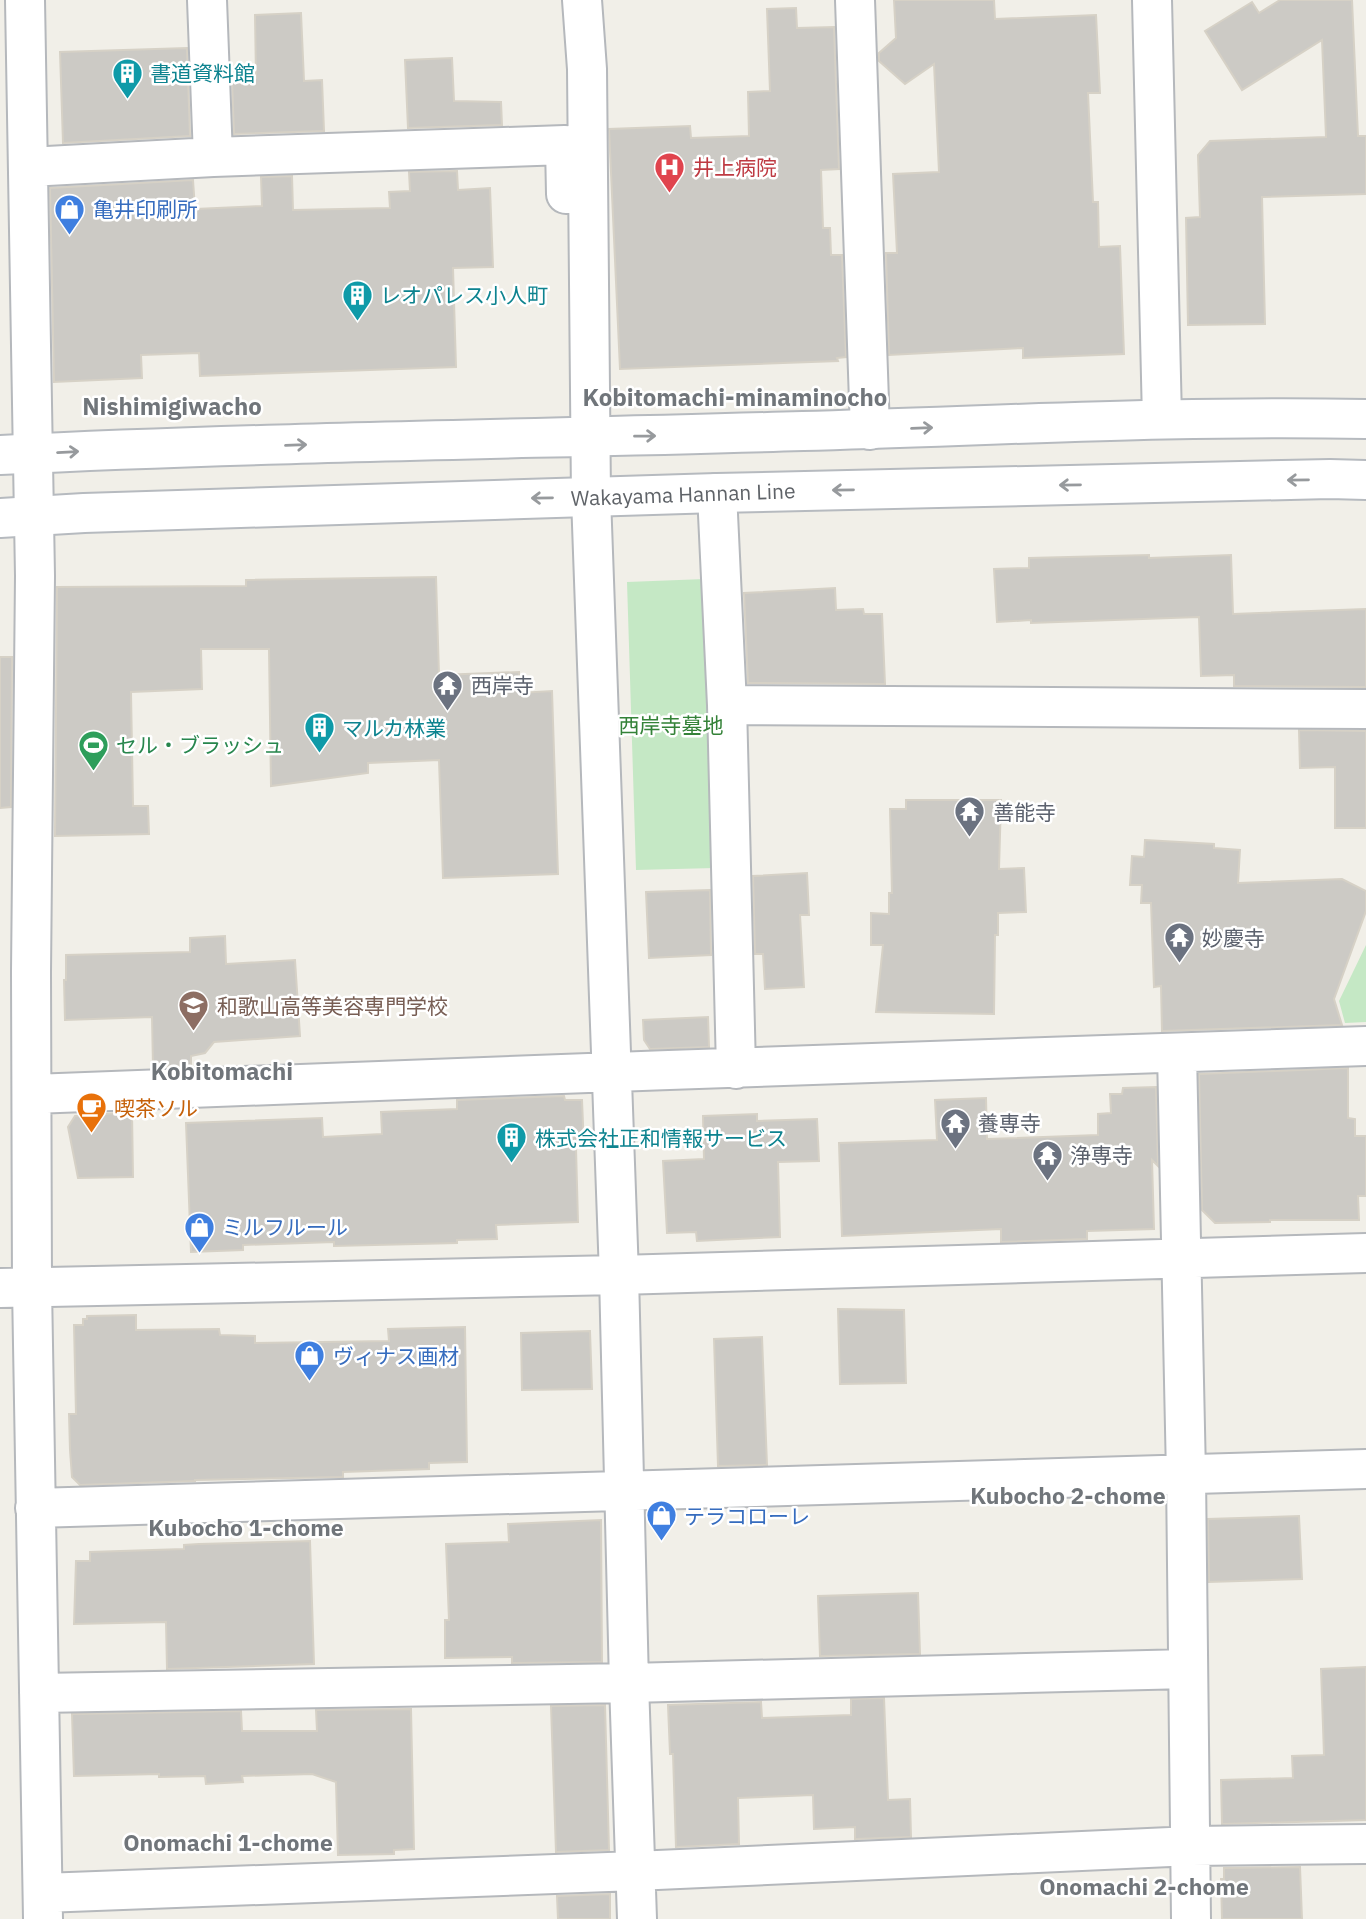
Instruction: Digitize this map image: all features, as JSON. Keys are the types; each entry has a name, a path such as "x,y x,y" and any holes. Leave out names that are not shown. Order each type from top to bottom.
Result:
{"street":[{"path":"25,0 29,167 15,455 16,973 33,1094 16,1287 35,1508 43,1906 635,1871 1192,1846 1366,1844"},
{"path":"207,0 213,156"},
{"path":"582,0 587,69 591,497 619,1275 637,1919"},
{"path":"855,0 870,430"},
{"path":"1152,0 1162,419"},
{"path":"29,167 213,156 565,145 568,239 590,293"},
{"path":"15,455 1162,419 1366,419"},
{"name":"Wakayama Hannan Line","path":"17,517 717,493 1366,480"},
{"path":"717,493 727,705 736,1069"},
{"path":"727,705 1366,709"},
{"path":"33,1094 611,1071 736,1069 1366,1046"},
{"path":"1177,1053 1192,1846 1191,1919"},
{"path":"16,1287 619,1275 1366,1253"},
{"path":"35,1508 1366,1469"},
{"path":"39,1693 629,1683 1188,1669"}],"green space":[{"name":"西岸寺墓地","path":"705,579 715,868 636,870 627,582"},
{"path":"1366,945 1366,1022 1345,1023 1339,1001"}],"building":[{"path":"894,0 994,0 995,19 1096,15 1100,93 1088,93 1093,202 1098,202 1099,247 1120,246 1124,354 1023,358 1023,348 889,355 886,253 897,253 893,174 939,172 934,64 905,84 879,61 879,53 896,38"},
{"path":"1280,0 1352,0 1358,136 1366,136 1366,194 1262,197 1265,324 1188,325 1186,218 1200,217 1198,155 1210,141 1326,137 1322,40 1242,90 1205,31 1252,2 1259,13"},
{"name":"井上病院","path":"796,8 797,28 834,27 839,169 821,170 823,228 830,228 831,255 842,255 846,357 837,358 838,361 620,369 609,129 690,126 691,138 749,136 748,92 770,91 767,9"},
{"path":"301,13 304,81 322,80 324,131 234,134 232,80 256,78 255,15"},
{"name":"書道資料館","path":"187,48 190,136 63,143 60,52"},
{"path":"452,58 454,101 501,102 502,125 408,128 405,60"},
{"path":"457,171 458,190 490,188 493,267 453,268 456,367 200,376 199,353 141,355 142,378 54,382 50,188 193,180 195,209 262,206 261,177 292,176 293,210 390,208 389,192 410,191 409,172"},
{"path":"1149,555 1149,558 1231,555 1233,614 1366,609 1366,687 1234,686 1234,675 1201,676 1199,617 997,622 994,569 1029,568 1029,558"},
{"path":"436,577 439,675 519,672 519,693 552,691 558,874 443,878 439,760 368,763 368,773 271,786 269,649 201,649 202,689 131,692 133,806 148,806 149,834 55,836 57,587 246,586 246,580"},
{"path":"835,588 836,610 863,609 864,614 882,614 885,684 748,683 744,593"},
{"path":"0,657 12,657 11,807 0,808"},
{"path":"1299,730 1366,731 1366,828 1335,828 1335,767 1300,768"},
{"path":"906,800 1001,800 999,869 1024,868 1026,912 998,913 998,935 995,935 994,1014 876,1012 883,945 871,945 871,913 889,914 889,893 892,893 890,809 906,809"},
{"path":"1145,840 1214,844 1214,848 1240,850 1238,883 1342,879 1366,891 1366,911 1334,999 1342,1025 1162,1031 1161,986 1154,987 1151,903 1141,903 1142,885 1130,885 1132,856 1144,857"},
{"path":"807,873 809,915 800,915 804,987 765,989 763,954 755,954 753,876"},
{"path":"710,890 711,955 649,958 646,892"},
{"path":"225,936 226,964 295,960 300,1036 214,1042 205,1053 191,1056 191,1066 153,1067 152,1017 65,1020 66,955 190,952 190,938"},
{"path":"708,1017 709,1047 650,1049 644,1040 643,1020"},
{"path":"1348,1068 1348,1118 1355,1119 1355,1136 1366,1136 1366,1196 1358,1196 1359,1220 1215,1223 1202,1210 1199,1074"},
{"path":"1156,1087 1158,1166 1152,1160 1154,1229 1087,1231 1087,1239 1001,1242 1001,1229 842,1236 839,1143 937,1140 935,1100 986,1098 987,1139 1098,1135 1098,1114 1111,1113 1110,1094 1122,1094 1123,1088"},
{"path":"564,1096 565,1100 582,1100 584,1148 576,1148 578,1222 496,1225 497,1239 457,1240 457,1243 334,1246 334,1242 243,1245 243,1250 191,1252 186,1123 322,1118 323,1137 382,1134 381,1112 457,1109 457,1100"},
{"path":"132,1112 133,1177 78,1178 68,1127 75,1116"},
{"path":"757,1114 757,1121 817,1119 819,1161 778,1162 780,1237 697,1241 696,1232 667,1233 663,1161 704,1159 703,1116"},
{"path":"838,1309 904,1310 906,1383 840,1384"},
{"path":"136,1315 136,1330 219,1329 220,1335 255,1336 255,1343 389,1341 388,1329 465,1327 467,1462 429,1463 429,1469 343,1472 343,1477 80,1485 72,1477 70,1450 69,1414 76,1414 74,1325 83,1325 83,1319 87,1319 87,1316"},
{"path":"590,1331 592,1389 522,1390 521,1333"},
{"path":"762,1337 767,1465 718,1466 714,1339"},
{"path":"1299,1516 1302,1579 1209,1582 1208,1519"},
{"path":"601,1520 602,1662 512,1663 512,1657 445,1658 445,1620 449,1620 446,1544 509,1542 508,1524"},
{"path":"310,1541 314,1664 167,1669 166,1622 74,1624 76,1561 90,1561 90,1552 184,1549 184,1545 199,1544"},
{"path":"918,1593 920,1654 820,1656 818,1596"},
{"path":"1366,1667 1366,1820 1222,1824 1221,1780 1293,1778 1292,1756 1324,1755 1321,1669"},
{"path":"884,1698 888,1800 910,1799 911,1837 855,1839 855,1827 814,1829 813,1795 738,1798 739,1844 676,1847 673,1754 670,1754 668,1705 761,1702 762,1718 851,1715 851,1699"},
{"path":"605,1705 609,1850 556,1852 551,1706"},
{"path":"411,1709 414,1849 394,1850 394,1854 338,1855 336,1782 312,1774 242,1776 243,1782 206,1784 205,1776 74,1776 72,1714 241,1711 242,1731 317,1731 316,1710"},
{"path":"1300,1867 1302,1919 1222,1919 1221,1879 1224,1879 1224,1868"},
{"path":"610,1894 610,1919 558,1919 557,1896"}],"place":[{"name":"書道資料館","path":"127,100"},
{"name":"井上病院","path":"670,194"},
{"name":"亀井印刷所","path":"70,236"},
{"name":"レオパレス小人町","path":"357,322"},
{"name":"西岸寺","path":"448,712"},
{"name":"マルカ林業","path":"319,755"},
{"name":"セル・ブラッシュ","path":"93,772"},
{"name":"善能寺","path":"970,839"},
{"name":"妙慶寺","path":"1179,965"},
{"name":"和歌山高等美容専門学校","path":"194,1033"},
{"name":"喫茶ソル","path":"91,1135"},
{"name":"養専寺","path":"955,1150"},
{"name":"株式会社正和情報サービス","path":"512,1165"},
{"name":"浄専寺","path":"1047,1182"},
{"name":"ミルフルール","path":"199,1254"},
{"name":"ヴィナス画材","path":"310,1383"},
{"name":"テラコローレ","path":"661,1543"}],"district":[{"name":"Kobitomachi-minaminocho","path":"735,397"},
{"name":"Nishimigiwacho","path":"172,406"},
{"name":"Kobitomachi","path":"222,1071"},
{"name":"Kubocho 2-chome","path":"1068,1495"},
{"name":"Kubocho 1-chome","path":"246,1527"},
{"name":"Onomachi 1-chome","path":"228,1842"},
{"name":"Onomachi 2-chome","path":"1144,1886"}]}
